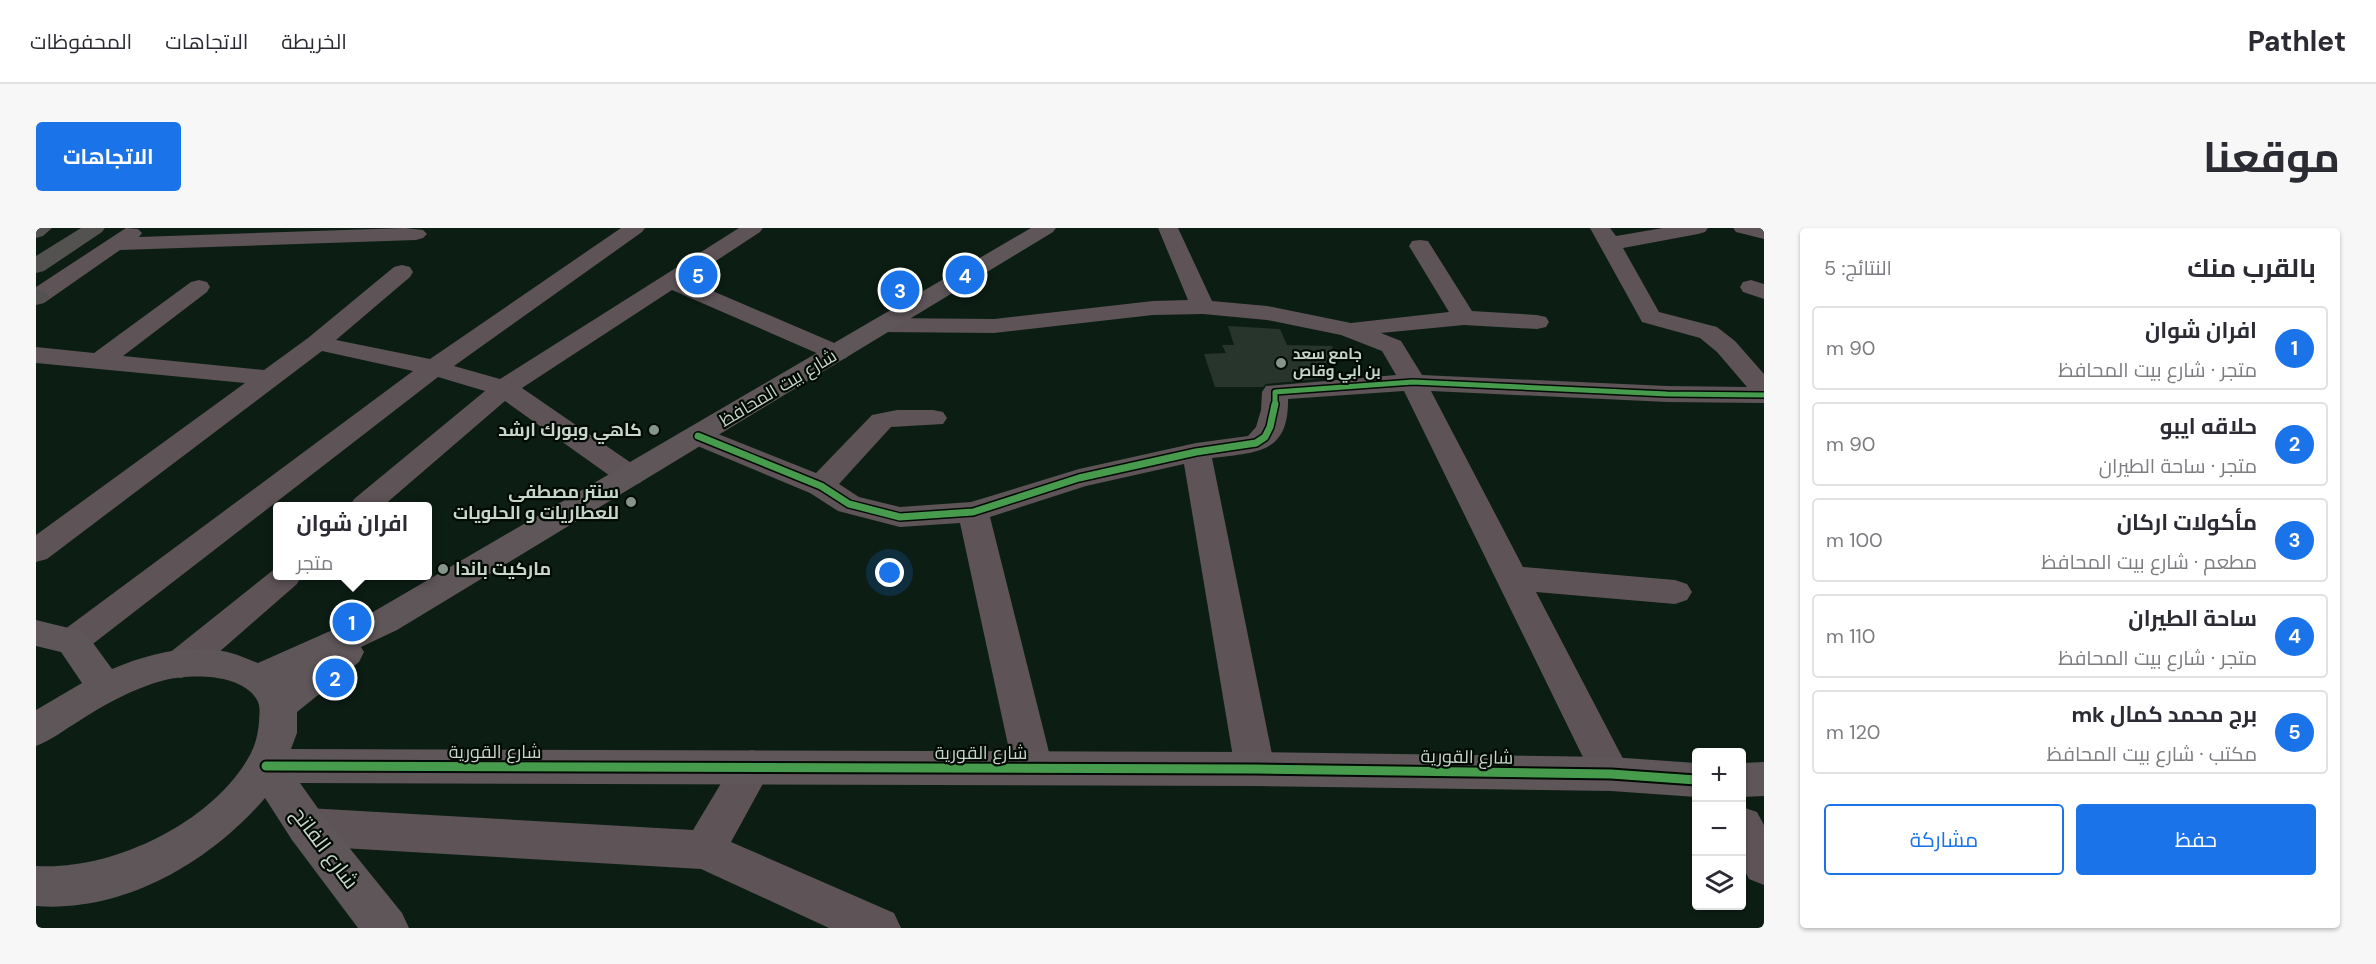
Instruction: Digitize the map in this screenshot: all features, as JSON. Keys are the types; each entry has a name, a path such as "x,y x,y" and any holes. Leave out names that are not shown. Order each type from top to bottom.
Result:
{"highway":[{"path":"36,232 42,228"},
{"path":"36,266 95,228"}],"main road":[{"name":"شارع بيت المحافظ","path":"269,692 1046,228"},
{"path":"36,633 73,641 104,687"},
{"path":"36,730 68,706 104,687 143,672 181,664 212,663 238,668 269,692 278,734 266,766 235,805 190,842 135,870 79,885 36,907"},
{"name":"شارع القورية","path":"266,766 1255,769 1611,774 1692,780"},
{"name":"شارع الفاتح","path":"266,766 307,827 386,928"},
{"path":"1746,780 1764,779"},
{"path":"36,886 79,885"}],"street":[{"path":"36,297 139,228"},
{"path":"73,641 434,368 635,228"},
{"path":"371,502 504,388 753,228"},
{"path":"1168,228 1203,308"},
{"path":"1698,228 1605,236 1650,317 1661,322 1702,329 1715,336 1764,393"},
{"path":"1743,228 1764,233"},
{"path":"114,244 416,234"},
{"path":"1420,246 1464,318"},
{"path":"36,551 317,343 402,272"},
{"path":"670,281 837,353"},
{"path":"100,361 199,287"},
{"path":"883,326 994,326 1153,308 1203,308 1267,313 1347,329 1392,346 1413,382 1611,774"},
{"path":"1347,329 1464,318 1537,322"},
{"path":"317,343 434,368 504,388 630,476"},
{"path":"36,355 269,378"},
{"path":"698,436 821,486 849,504 900,517 973,512 1079,478 1196,452 1244,446 1261,440 1270,427 1275,410 1275,392 1413,382 1667,394 1764,393"},
{"path":"821,486 882,421 897,418 933,418"},
{"path":"1196,452 1255,769"},
{"path":"973,512 1032,768"},
{"path":"1512,578 1676,592"},
{"path":"181,664 280,580"},
{"path":"704,850 752,767"},
{"path":"307,827 704,850 878,928"},
{"path":"1746,832 1764,865"}],"building":[{"name":"جامع سعد بن ابي وقاص","path":"1228,326 1280,329 1287,345 1333,346 1319,379 1266,384 1263,387 1215,387 1204,354 1226,353 1222,345 1234,345"}],"cycle path":[{"path":"698,436 821,486 849,504 900,517 973,512 1079,478 1196,452 1256,443 1265,437 1270,427 1275,410 1275,392 1413,382 1667,394 1764,395"},
{"path":"266,766 1255,769 1611,774 1692,780"}],"place":[{"name":"برج محمد كمال mk","path":"698,275"},
{"name":"ساحة الطيران","path":"965,275"},
{"name":"مأكولات اركان","path":"900,290"},
{"name":"جامع سعد بن ابي وقاص","path":"1281,363"},
{"name":"كاهي وبورك ارشد","path":"654,430"},
{"name":"سنتر مصطفى للعطاريات و الحلويات","path":"631,502"},
{"name":"ماركيت باندا","path":"443,569"},
{"name":"افران شوان","path":"352,622"},
{"name":"حلاقه ايبو","path":"335,678"}]}
